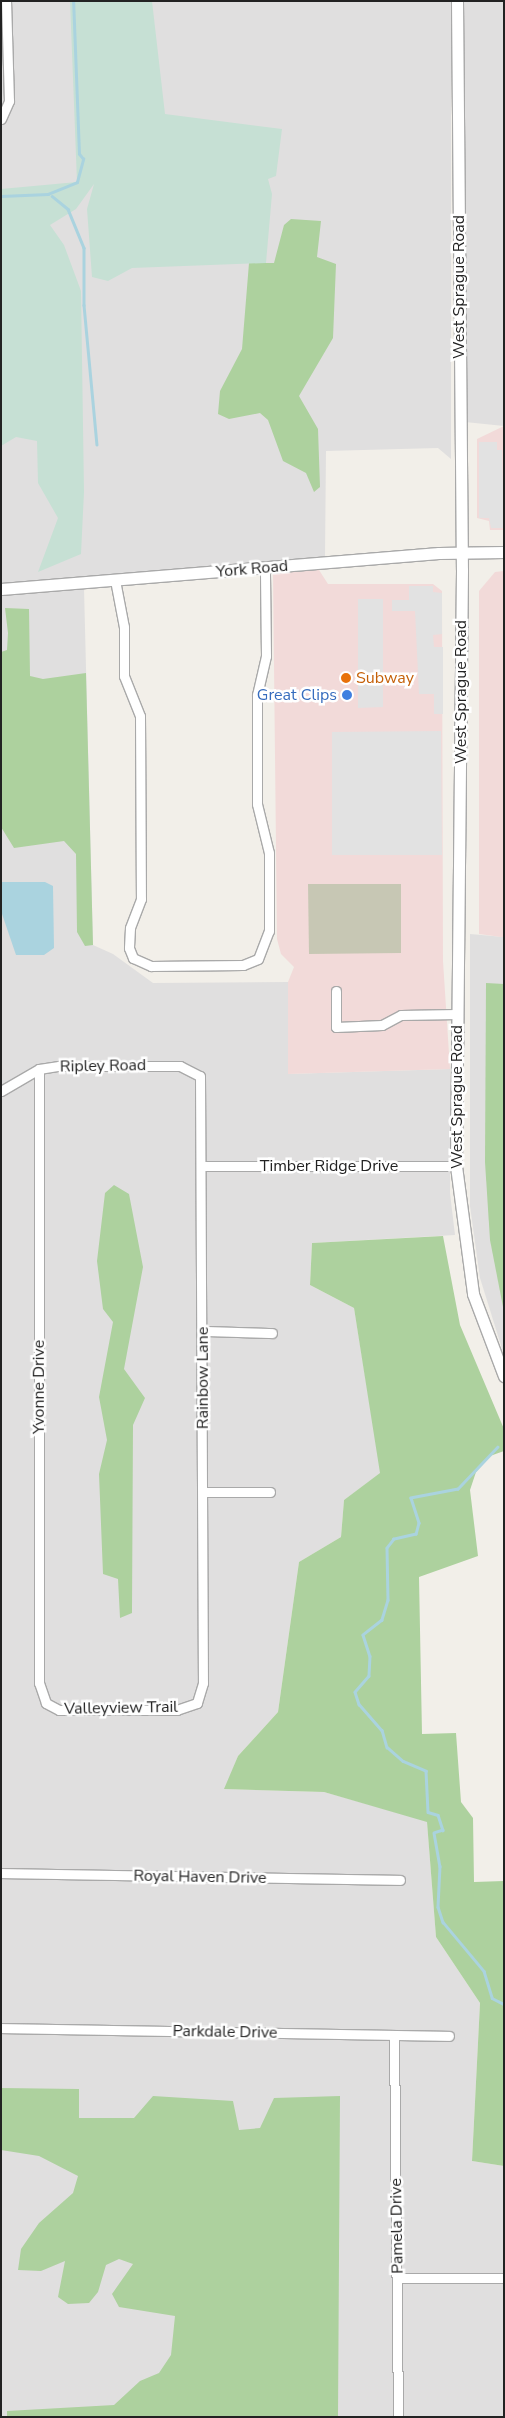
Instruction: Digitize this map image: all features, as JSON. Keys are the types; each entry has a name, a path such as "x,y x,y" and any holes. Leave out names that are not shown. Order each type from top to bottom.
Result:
{"street":[{"path":"1,119 9,101 6,1"},
{"name":"West Sprague Road","path":"457,1 461,554 456,1166 474,1294 504,1376"},
{"name":"York Road","path":"1,589 265,568 504,552"},
{"path":"115,580 124,627 124,676 140,716 141,899 129,948 133,958 150,966 243,965 258,959 269,931 269,853 257,804 257,694 266,656 265,568"},
{"path":"336,990 336,1027 382,1025 401,1015 457,1014"},
{"name":"Ripley Road","path":"1,1091 39,1069 180,1066"},
{"name":"Rainbow Lane","path":"180,1066 200,1076 203,1166 203,1683 197,1703"},
{"name":"Yvonne Drive","path":"39,1069 39,1683 46,1703"},
{"name":"Timber Ridge Drive","path":"203,1166 456,1166"},
{"path":"203,1331 272,1333"},
{"path":"203,1492 270,1492"},
{"name":"Valleyview Trail","path":"46,1703 59,1710 177,1710 197,1703"},
{"name":"Royal Haven Drive","path":"1,1873 400,1880"},
{"name":"Parkdale Drive","path":"1,2028 448,2036"},
{"name":"Pamela Drive","path":"394,2036 398,2417"},
{"path":"398,2278 504,2278"}],"shaded area":[{"path":"1,1 451,1 451,459 438,448 326,451 325,557 1,586"},
{"path":"70,1 152,1 165,114 282,129 276,176 268,179 272,194 266,263 132,268 108,281 92,277 87,209 94,184 76,209 50,225 64,245 81,291 84,492 81,554 38,572 58,518 38,483 37,441 16,437 1,446 1,189 77,182"},
{"path":"463,1 504,1 504,426 465,422"},
{"path":"504,426 504,530 490,530 489,521 477,518 477,439"},
{"path":"479,442 497,442 497,450 502,450 504,528 491,528 489,518 479,518"},
{"path":"319,570 328,584 433,584 442,591 443,961 450,1069 288,1074 288,982 294,967 281,954 277,939 273,573"},
{"path":"504,571 504,937 501,937 479,934 479,591 495,572"},
{"path":"409,586 433,586 433,592 442,593 442,634 433,635 434,647 443,647 443,714 434,714 434,694 419,694 415,611 392,611 392,600 409,600"},
{"path":"84,588 93,945 113,954 153,983 288,982 288,1074 450,1069 450,1193 455,1235 312,1243 310,1285 354,1308 381,1473 344,1500 341,1537 299,1562 278,1712 238,1756 225,1789 324,1792 427,1821 436,1937 480,2003 472,2161 504,2166 504,2417 1,2417 1,595"},
{"path":"358,599 383,599 383,707 358,708"},
{"path":"441,731 442,855 332,855 332,732"},
{"path":"308,884 401,884 401,953 309,954"},
{"path":"470,934 504,937 504,1355 480,1278 470,1206"}],"green space":[{"path":"291,219 321,221 317,257 336,264 333,338 299,396 318,429 320,487 314,492 306,473 283,461 268,420 260,413 229,419 218,414 220,391 242,349 249,263 274,263 284,225"},
{"path":"5,608 29,609 30,676 43,679 86,673 93,945 85,946 77,932 76,854 64,841 14,848 1,827 1,652 7,650 8,633"},
{"path":"486,983 504,984 504,1312 490,1240 485,1162"},
{"path":"114,1185 129,1194 143,1267 124,1369 145,1398 133,1425 132,1613 120,1618 118,1579 103,1574 99,1474 107,1440 99,1397 113,1322 103,1309 97,1261 105,1193"},
{"path":"443,1236 460,1325 504,1429 504,1451 490,1456 476,1472 470,1490 478,1556 419,1577 422,1734 456,1733 461,1802 473,1818 474,1882 504,1881 504,2166 472,2161 480,2003 436,1937 427,1822 324,1792 224,1789 238,1756 278,1712 299,1562 341,1537 344,1500 380,1473 354,1308 310,1285 312,1243"},
{"path":"1,2088 79,2089 79,2118 134,2118 153,2096 233,2101 239,2130 260,2128 274,2098 340,2096 338,2417 7,2417 7,2411 114,2405 140,2381 159,2373 171,2355 175,2316 119,2307 112,2294 133,2264 119,2259 106,2265 98,2292 89,2303 68,2304 58,2297 65,2261 41,2271 18,2270 21,2249 39,2223 73,2193 78,2176 39,2156 1,2150"}],"water":[{"path":"2,882 45,882 53,886 54,948 44,955 16,955 1,911"}],"waterway":[{"path":"1,196 48,194 77,182 83,159 79,154 73,1"},
{"path":"52,196 68,209 84,248 84,305 97,444"},
{"path":"498,1447 458,1489 411,1498 419,1523 416,1534 394,1539 387,1548 388,1600 382,1620 363,1635 370,1656 369,1676 355,1692 359,1704 382,1730 387,1747 403,1761 426,1771 428,1812 438,1815 443,1830 434,1833 440,1866 438,1907 443,1922 484,1971 492,1998 504,2004"}],"place":[{"name":"Subway","path":"346,678"},
{"name":"Great Clips","path":"347,695"}]}
